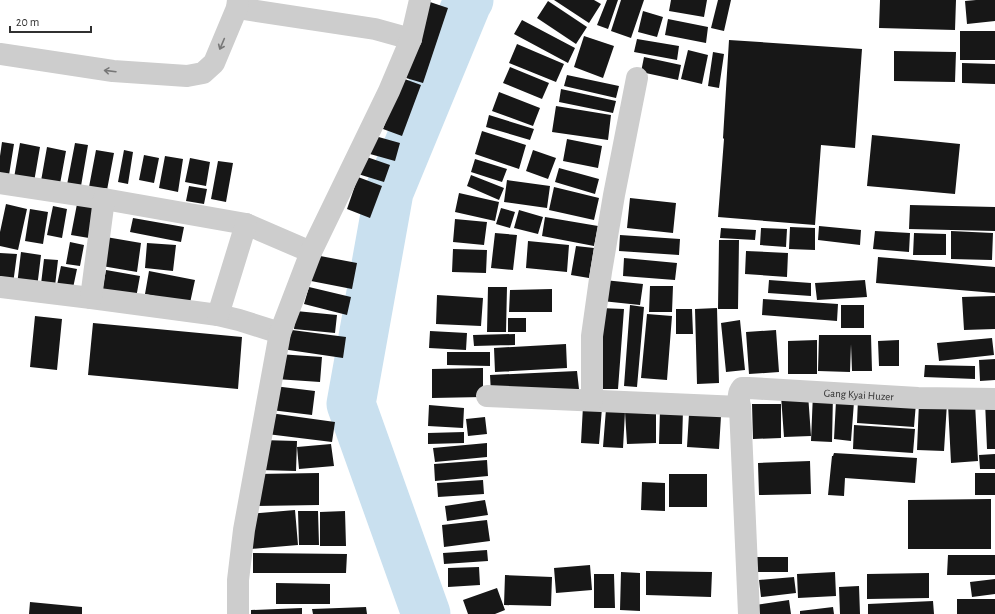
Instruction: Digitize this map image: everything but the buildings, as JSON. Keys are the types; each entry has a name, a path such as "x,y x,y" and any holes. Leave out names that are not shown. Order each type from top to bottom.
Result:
{"street":[{"path":"238,614 238,580 244,530 280,333 311,252 389,91 405,37 420,0"},
{"path":"0,54 113,71 187,76 203,73 214,63 237,4 405,37"},
{"path":"592,400 592,336 614,195 637,78"},
{"path":"0,183 104,199 246,224 311,252"},
{"path":"91,298 104,199"},
{"path":"238,320 246,224"},
{"path":"0,287 91,298 238,320 280,333"},
{"name":"Gang Kyai Huzer","path":"740,407 739,395 742,388 918,398 995,399"},
{"path":"488,396 740,407 749,614"}],"waterway":[{"path":"426,614 351,404 389,192 469,0"}]}
